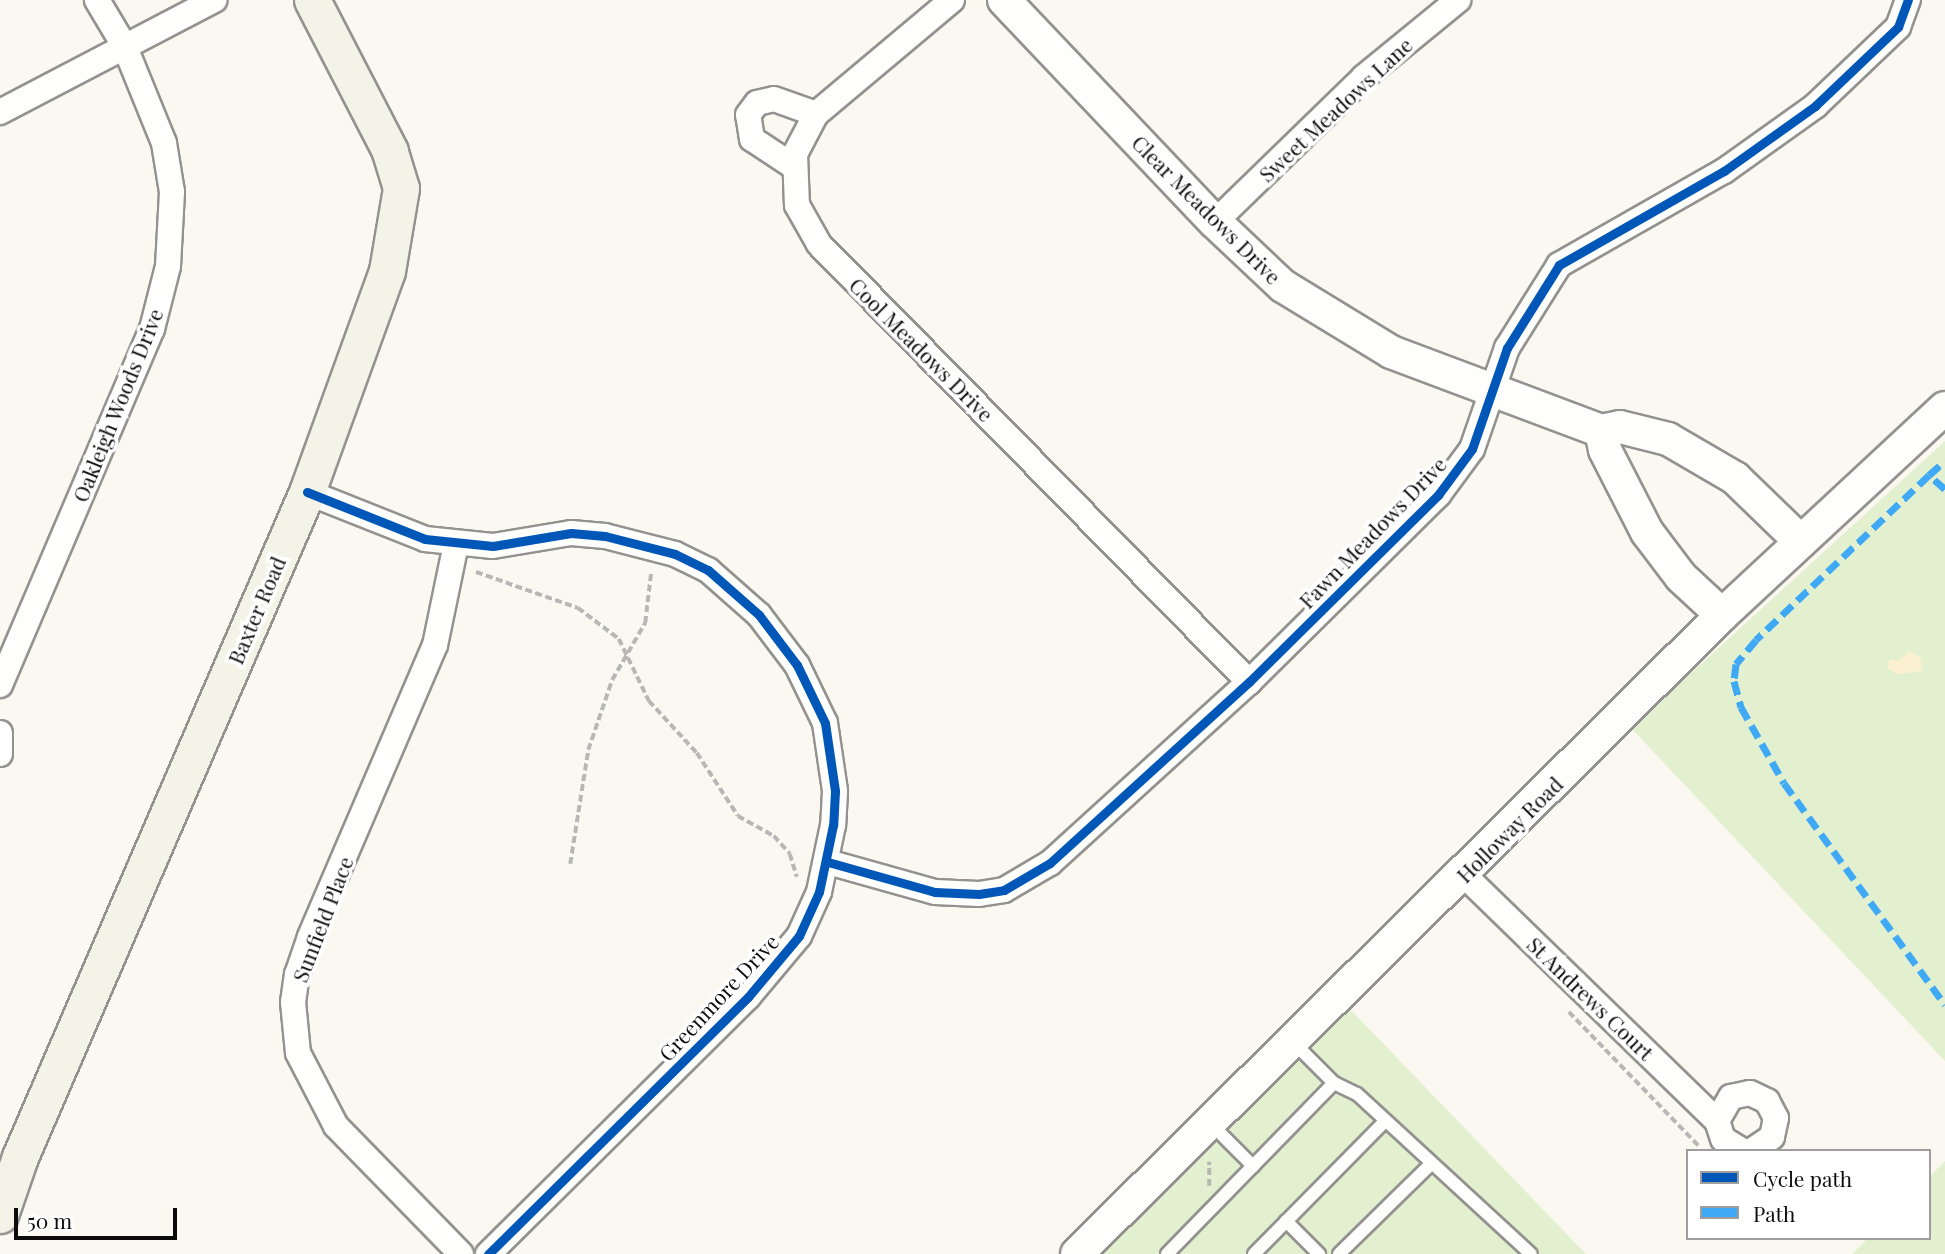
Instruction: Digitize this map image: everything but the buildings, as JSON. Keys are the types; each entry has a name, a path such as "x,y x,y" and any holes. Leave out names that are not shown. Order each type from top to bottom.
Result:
{"main road":[{"name":"Baxter Road","path":"0,1215 20,1157 307,492 387,271 401,188 390,151 312,0"}],"street":[{"name":"Oakleigh Woods Drive","path":"0,685 152,329 168,266 172,192 164,143 125,47 97,0"},
{"path":"0,112 214,0"},
{"name":"Cool Meadows Drive","path":"952,0 816,114 793,166 797,205 819,244 1250,682"},
{"name":"Clear Meadows Drive","path":"1004,0 1215,222 1283,286 1391,352 1493,387 1601,432 1620,427 1668,439 1735,478 1800,541"},
{"name":"Sweet Meadows Lane","path":"1215,222 1364,77 1458,0"},
{"name":"Fawn Meadows Drive","path":"828,862 935,891 979,894 1004,890 1050,863 1250,682 1458,471 1472,449 1507,348 1559,265 1724,170 1815,107 1898,27 1908,0"},
{"path":"793,166 752,139 748,115 757,103 774,99 816,114"},
{"name":"Holloway Road","path":"1077,1254 1464,875 1722,615 1945,408"},
{"path":"1601,432 1605,450 1647,532 1681,577 1722,615"},
{"name":"Greenmore Drive","path":"307,492 402,533 456,544 493,546 571,533 605,536 675,554 718,578 783,643 825,723 835,791 828,862 799,936 778,965 488,1254"},
{"name":"Sunfield Place","path":"456,544 435,645 310,937 297,974 293,1002 298,1053 331,1117 461,1254"},
{"path":"0,733 0,754"},
{"name":"St Andrews Court","path":"1464,875 1717,1121 1723,1139 1740,1149"},
{"path":"1717,1121 1724,1103 1740,1093 1767,1101 1775,1128 1766,1144 1755,1149"}],"lane":[{"path":"1292,1041 1334,1083 1357,1094 1430,1165 1531,1254"},
{"path":"1167,1254 1334,1083"},
{"path":"1254,1254 1385,1121"},
{"path":"1210,1123 1253,1166"},
{"path":"1339,1254 1430,1165"},
{"path":"1286,1221 1320,1254"}],"path":[{"path":"570,864 588,750 607,693 645,623 651,566"},
{"path":"476,572 578,608 619,639 649,701 697,753 738,817 774,836 790,854 795,886"},
{"path":"1560,1003 1702,1149"},
{"path":"1200,1196 1209,1187 1209,1156"}],"green space":[{"path":"1945,441 1945,1061 1631,728"},
{"path":"1349,1008 1586,1254 1103,1254"},
{"path":"1945,1161 1945,1254 1852,1254 1866,1240 1931,1240 1931,1175"}],"sand":[{"path":"1909,651 1921,658 1922,671 1896,674 1888,669 1889,659 1898,661"}],"marked path":[{"path":"1929,475 1945,461"},
{"path":"1945,489 1929,475 1756,640 1736,664 1734,681 1741,707 1784,783 1945,1005"}],"cycle path":[{"path":"828,862 935,892 979,894 1004,890 1050,863 1249,682 1438,495 1472,449 1507,348 1559,265 1724,171 1815,106 1898,27 1908,0"},
{"path":"307,492 425,539 493,546 571,533 605,536 675,554 708,570 759,615 797,665 825,723 835,791 833,825 819,892 799,936 748,997 488,1254"}]}
